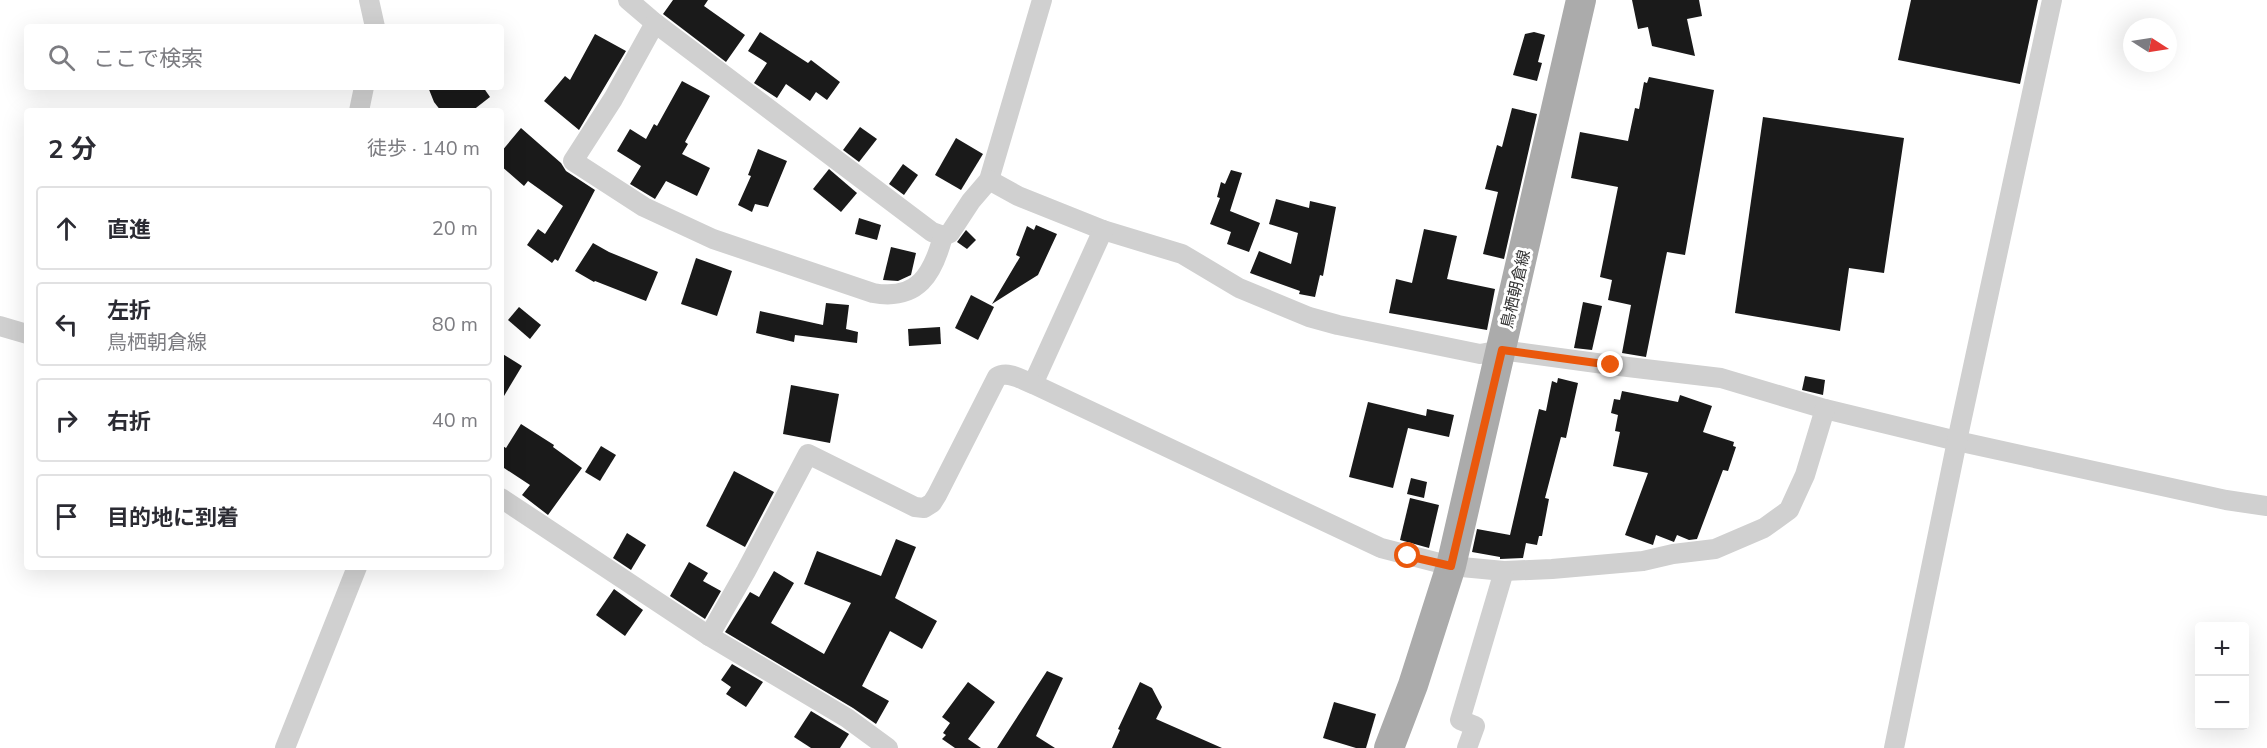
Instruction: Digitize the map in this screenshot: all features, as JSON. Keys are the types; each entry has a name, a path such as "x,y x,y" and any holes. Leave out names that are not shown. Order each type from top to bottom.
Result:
{"main road":[{"name":"鳥栖朝倉線","path":"1389,748 1413,686 1451,566 1581,0"}],"street":[{"path":"369,0 374,24"},
{"path":"627,0 932,232 943,236 950,233 970,201 989,180 1042,0"},
{"path":"1893,748 2052,0"},
{"path":"655,23 613,99 573,161 644,207 713,239 873,293 891,296 907,293 925,279 936,262 943,236"},
{"path":"360,108 363,90"},
{"path":"989,180 1018,196 1103,230 1182,254 1239,288 1309,317 1338,325 1480,354 1502,350 1721,378 1825,409 1957,441 2226,500 2267,506"},
{"path":"1033,384 1103,230"},
{"path":"0,326 24,333"},
{"path":"709,636 808,454 915,507 924,508 932,503 937,495 997,377 1001,374 1007,373 1033,384 1381,548 1451,566 1504,571 1643,561 1673,554 1715,549 1764,528 1789,510 1805,475 1825,409"},
{"path":"504,500 709,636 847,718 885,747"},
{"path":"285,748 356,570"},
{"path":"1467,748 1475,726 1460,720 1504,571"}],"building":[{"path":"673,0 708,0 704,6 745,35 726,62 663,14"},
{"path":"1632,0 1699,0 1702,16 1687,19 1695,56 1652,46 1648,27 1638,29"},
{"path":"1911,0 2038,0 2020,84 1898,60"},
{"path":"760,32 808,63 811,60 840,82 827,100 816,92 810,101 786,84 777,98 754,83 767,63 748,51"},
{"path":"1534,32 1545,35 1538,62 1542,63 1537,81 1513,75 1525,34"},
{"path":"595,34 626,51 579,130 544,101 565,76 570,80"},
{"path":"1649,77 1714,90 1685,255 1667,252 1646,357 1622,353 1631,305 1608,300 1612,280 1600,277 1618,187 1571,178 1580,132 1628,141 1635,108 1639,109 1644,82 1647,83"},
{"path":"682,81 710,96 685,142 688,144 682,154 710,168 697,196 666,181 655,199 630,184 641,166 617,151 630,129 646,139 654,124 657,126"},
{"path":"429,90 485,90 490,97 476,108 439,108"},
{"path":"1512,108 1537,114 1504,259 1483,254 1498,192 1485,189 1497,145 1502,147"},
{"path":"1763,117 1904,138 1884,273 1849,268 1840,331 1735,313"},
{"path":"860,127 877,139 859,162 843,150"},
{"path":"521,128 561,163 566,171 595,190 558,261 555,259 552,263 527,245 538,229 545,234 563,206 528,181 524,186 504,169 504,148"},
{"path":"956,138 983,154 961,190 935,175"},
{"path":"758,149 787,161 768,207 755,204 752,212 738,205 751,176 748,175"},
{"path":"903,164 918,175 904,195 889,184"},
{"path":"829,169 857,193 841,212 813,189"},
{"path":"1231,170 1242,173 1230,211 1260,223 1249,252 1227,244 1231,232 1210,224 1220,198 1217,197 1221,182 1225,184"},
{"path":"1276,199 1309,208 1310,201 1336,207 1323,276 1320,275 1315,297 1299,294 1300,291 1250,273 1259,251 1291,264 1298,233 1269,224"},
{"path":"859,218 881,225 877,240 855,234"},
{"path":"1036,225 1057,234 1038,275 992,304 1020,257 1016,255 1027,226 1034,230"},
{"path":"1424,229 1457,236 1447,279 1495,289 1487,330 1389,313 1396,279 1412,283"},
{"path":"966,230 976,240 967,249 957,242"},
{"path":"593,243 658,272 646,301 594,282 575,271"},
{"path":"891,247 916,253 911,275 898,281 883,280"},
{"path":"696,258 732,271 717,316 681,304"},
{"path":"971,295 994,307 978,340 955,328"},
{"path":"1583,302 1602,306 1592,350 1574,348"},
{"path":"826,303 849,305 846,329 858,332 857,343 795,335 794,342 756,333 760,311 823,325"},
{"path":"519,307 541,325 530,339 508,320"},
{"path":"940,327 941,344 909,346 908,329"},
{"path":"504,355 522,366 504,396"},
{"path":"1805,376 1825,380 1823,395 1802,390"},
{"path":"1558,378 1578,383 1566,438 1561,437 1545,498 1549,499 1542,536 1539,536 1537,545 1526,543 1523,558 1500,559 1500,557 1472,552 1477,529 1510,535 1539,409 1546,411 1552,381 1557,383"},
{"path":"791,385 839,394 830,443 783,434"},
{"path":"1622,391 1678,402 1680,395 1712,406 1703,432 1734,442 1733,446 1736,447 1728,471 1723,470 1697,539 1689,540 1677,535 1674,542 1656,535 1653,545 1625,535 1648,473 1613,466 1620,432 1615,431 1618,415 1611,413 1614,399 1620,400"},
{"path":"1368,402 1426,416 1427,409 1454,415 1449,437 1408,428 1393,488 1349,477"},
{"path":"521,424 554,445 553,447 582,468 548,515 522,495 530,485 504,468 504,447 506,448"},
{"path":"601,446 616,455 600,481 585,472"},
{"path":"734,471 774,492 745,547 706,526"},
{"path":"1411,478 1427,482 1424,498 1407,494"},
{"path":"1410,498 1439,505 1429,548 1400,540"},
{"path":"627,533 646,545 631,570 613,558"},
{"path":"896,539 916,547 895,598 937,621 922,649 890,631 862,686 889,701 876,724 725,632 750,592 759,597 774,571 794,583 771,623 824,654 851,603 804,584 817,551 881,576"},
{"path":"689,562 708,573 703,581 721,591 705,619 670,596"},
{"path":"614,589 643,610 625,636 596,615"},
{"path":"732,664 763,682 746,707 726,694 731,687 721,680"},
{"path":"1047,671 1063,678 1036,736 1055,748 997,748"},
{"path":"968,682 995,702 968,739 981,748 955,748 942,739 950,723 942,717"},
{"path":"1140,682 1152,688 1162,707 1156,719 1222,748 1112,748 1120,730 1118,729"},
{"path":"1334,702 1376,714 1366,748 1356,748 1323,738"},
{"path":"811,711 849,734 840,748 811,748 794,737"}],"route":[{"path":"1408,556 1451,566 1502,350 1611,365"}]}
